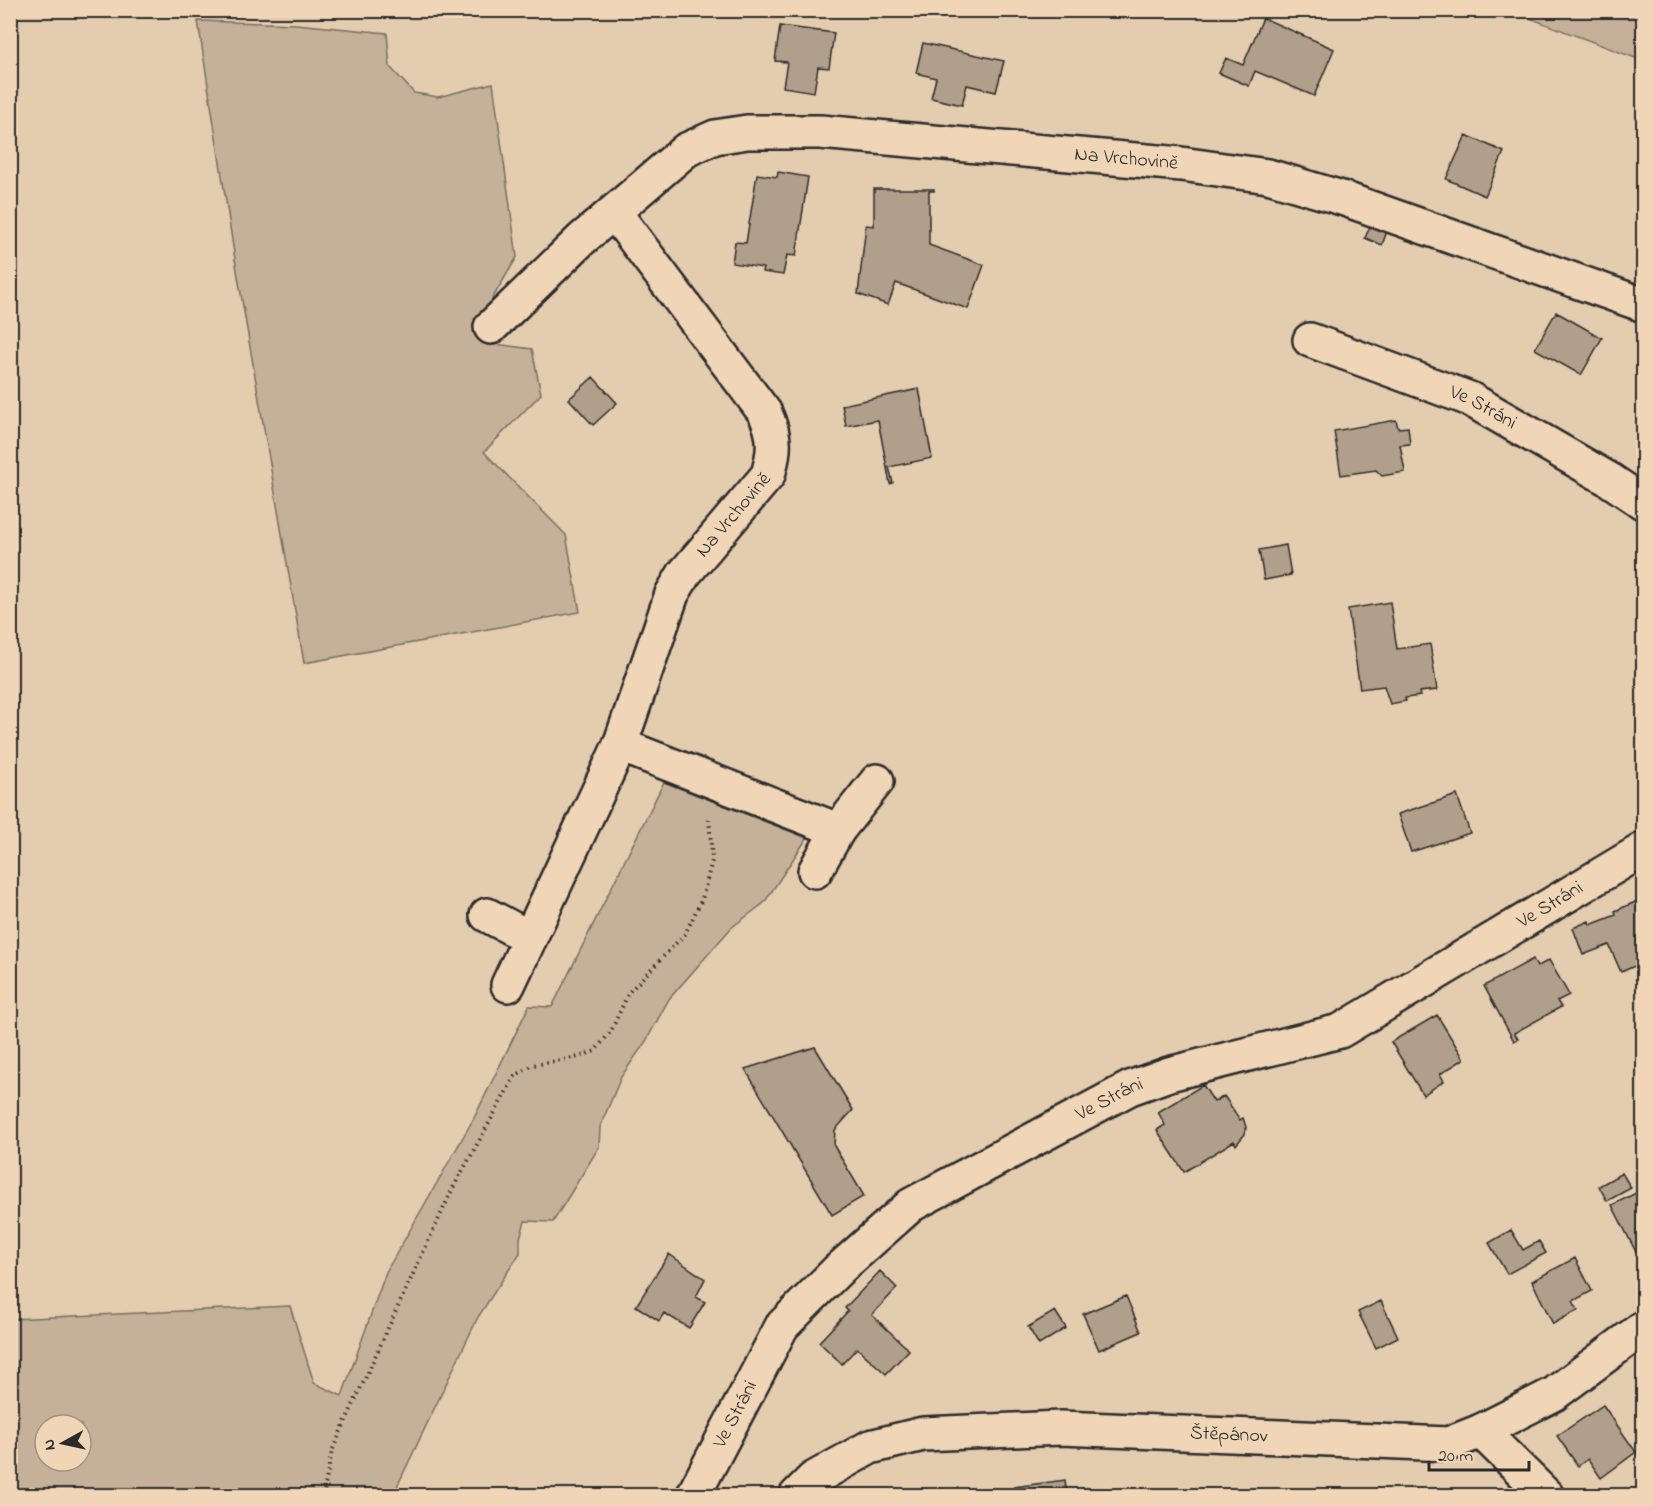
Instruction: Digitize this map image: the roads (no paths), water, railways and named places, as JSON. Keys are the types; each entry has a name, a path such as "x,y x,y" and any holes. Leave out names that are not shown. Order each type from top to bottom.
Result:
{"street":[{"name":"Na Vrchovině","path":"491,327 582,239 686,150 715,137 747,132 820,132 1181,164 1268,176 1345,199 1644,305"},
{"name":"Na Vrchovině","path":"508,985 620,745 672,594 684,574 768,475 773,456 772,429 765,413 614,212"},
{"name":"Ve Stráni","path":"1310,340 1470,399 1611,480 1644,503"},
{"path":"620,745 838,830"},
{"path":"815,871 838,830 877,781"},
{"name":"Ve Stráni","path":"693,1496 782,1326 838,1270 911,1205 1130,1088 1168,1074 1340,1031 1644,849"},
{"path":"487,915 530,938"},
{"name":"Štěpánov","path":"796,1496 813,1479 870,1447 923,1434 1061,1428 1448,1444 1481,1431 1554,1394 1644,1327"},
{"path":"1481,1431 1547,1496"}]}
